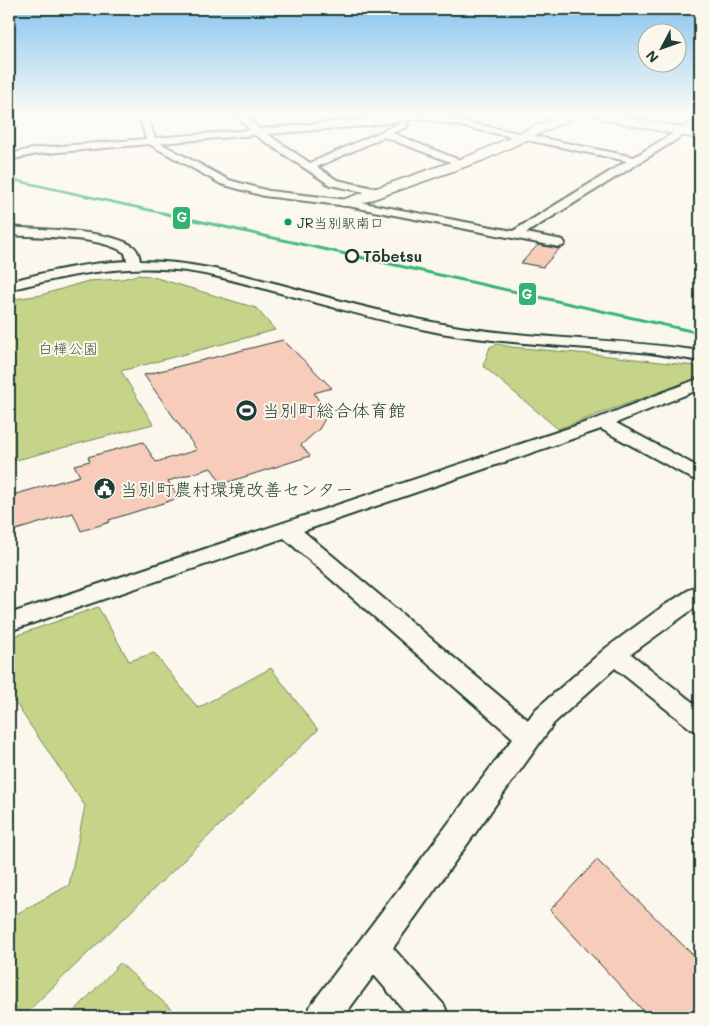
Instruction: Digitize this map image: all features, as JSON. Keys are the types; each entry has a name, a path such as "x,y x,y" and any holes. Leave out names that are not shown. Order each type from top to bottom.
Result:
{"main road":[{"path":"348,203 462,163"}],"street":[{"path":"190,163 237,187 268,194 348,203 559,243"},
{"path":"303,163 334,183 379,192"},
{"path":"309,167 318,163"},
{"path":"514,235 630,163"},
{"path":"9,231 112,242 131,251 134,257 134,265"},
{"path":"9,286 70,271 134,265 177,266 425,325 462,332 515,338 630,346 700,356"},
{"path":"9,623 602,423 700,383"},
{"path":"602,423 700,475"},
{"path":"287,529 530,737"},
{"path":"323,1017 545,716 614,654 670,613 700,594"},
{"path":"614,654 700,722"},
{"path":"373,950 432,1017"}],"green space":[{"name":"白樺公園","path":"137,275 150,276 256,308 275,330 121,371 153,424 9,462 9,300 41,295 88,281 122,279"},
{"path":"497,344 695,366 695,379 558,429 483,366 490,347"},
{"path":"98,607 129,661 154,653 198,708 271,668 318,730 22,1017 9,996 9,918 69,885 85,806 14,701 9,703 9,638"},
{"path":"120,963 180,1017 69,1017"}],"building":[{"path":"538,245 559,249 543,267 521,263"},
{"name":"当別町総合体育館","path":"283,340 332,388 314,393 326,412 326,417 319,429 301,445 310,456 222,484 211,468 168,481 179,498 81,531 73,513 9,532 9,496 80,476 74,465 90,461 88,457 143,442 156,462 197,450 144,375"},
{"path":"597,860 700,962 700,1017 649,1017 550,910"}],"transit line":[{"name":"G","path":"9,179 700,333"}],"place":[{"name":"JR当別駅南口","path":"288,222"},
{"name":"Tōbetsu","path":"352,256"},
{"name":"当別町総合体育館","path":"246,410"},
{"name":"当別町農村環境改善センター","path":"104,489"}]}
